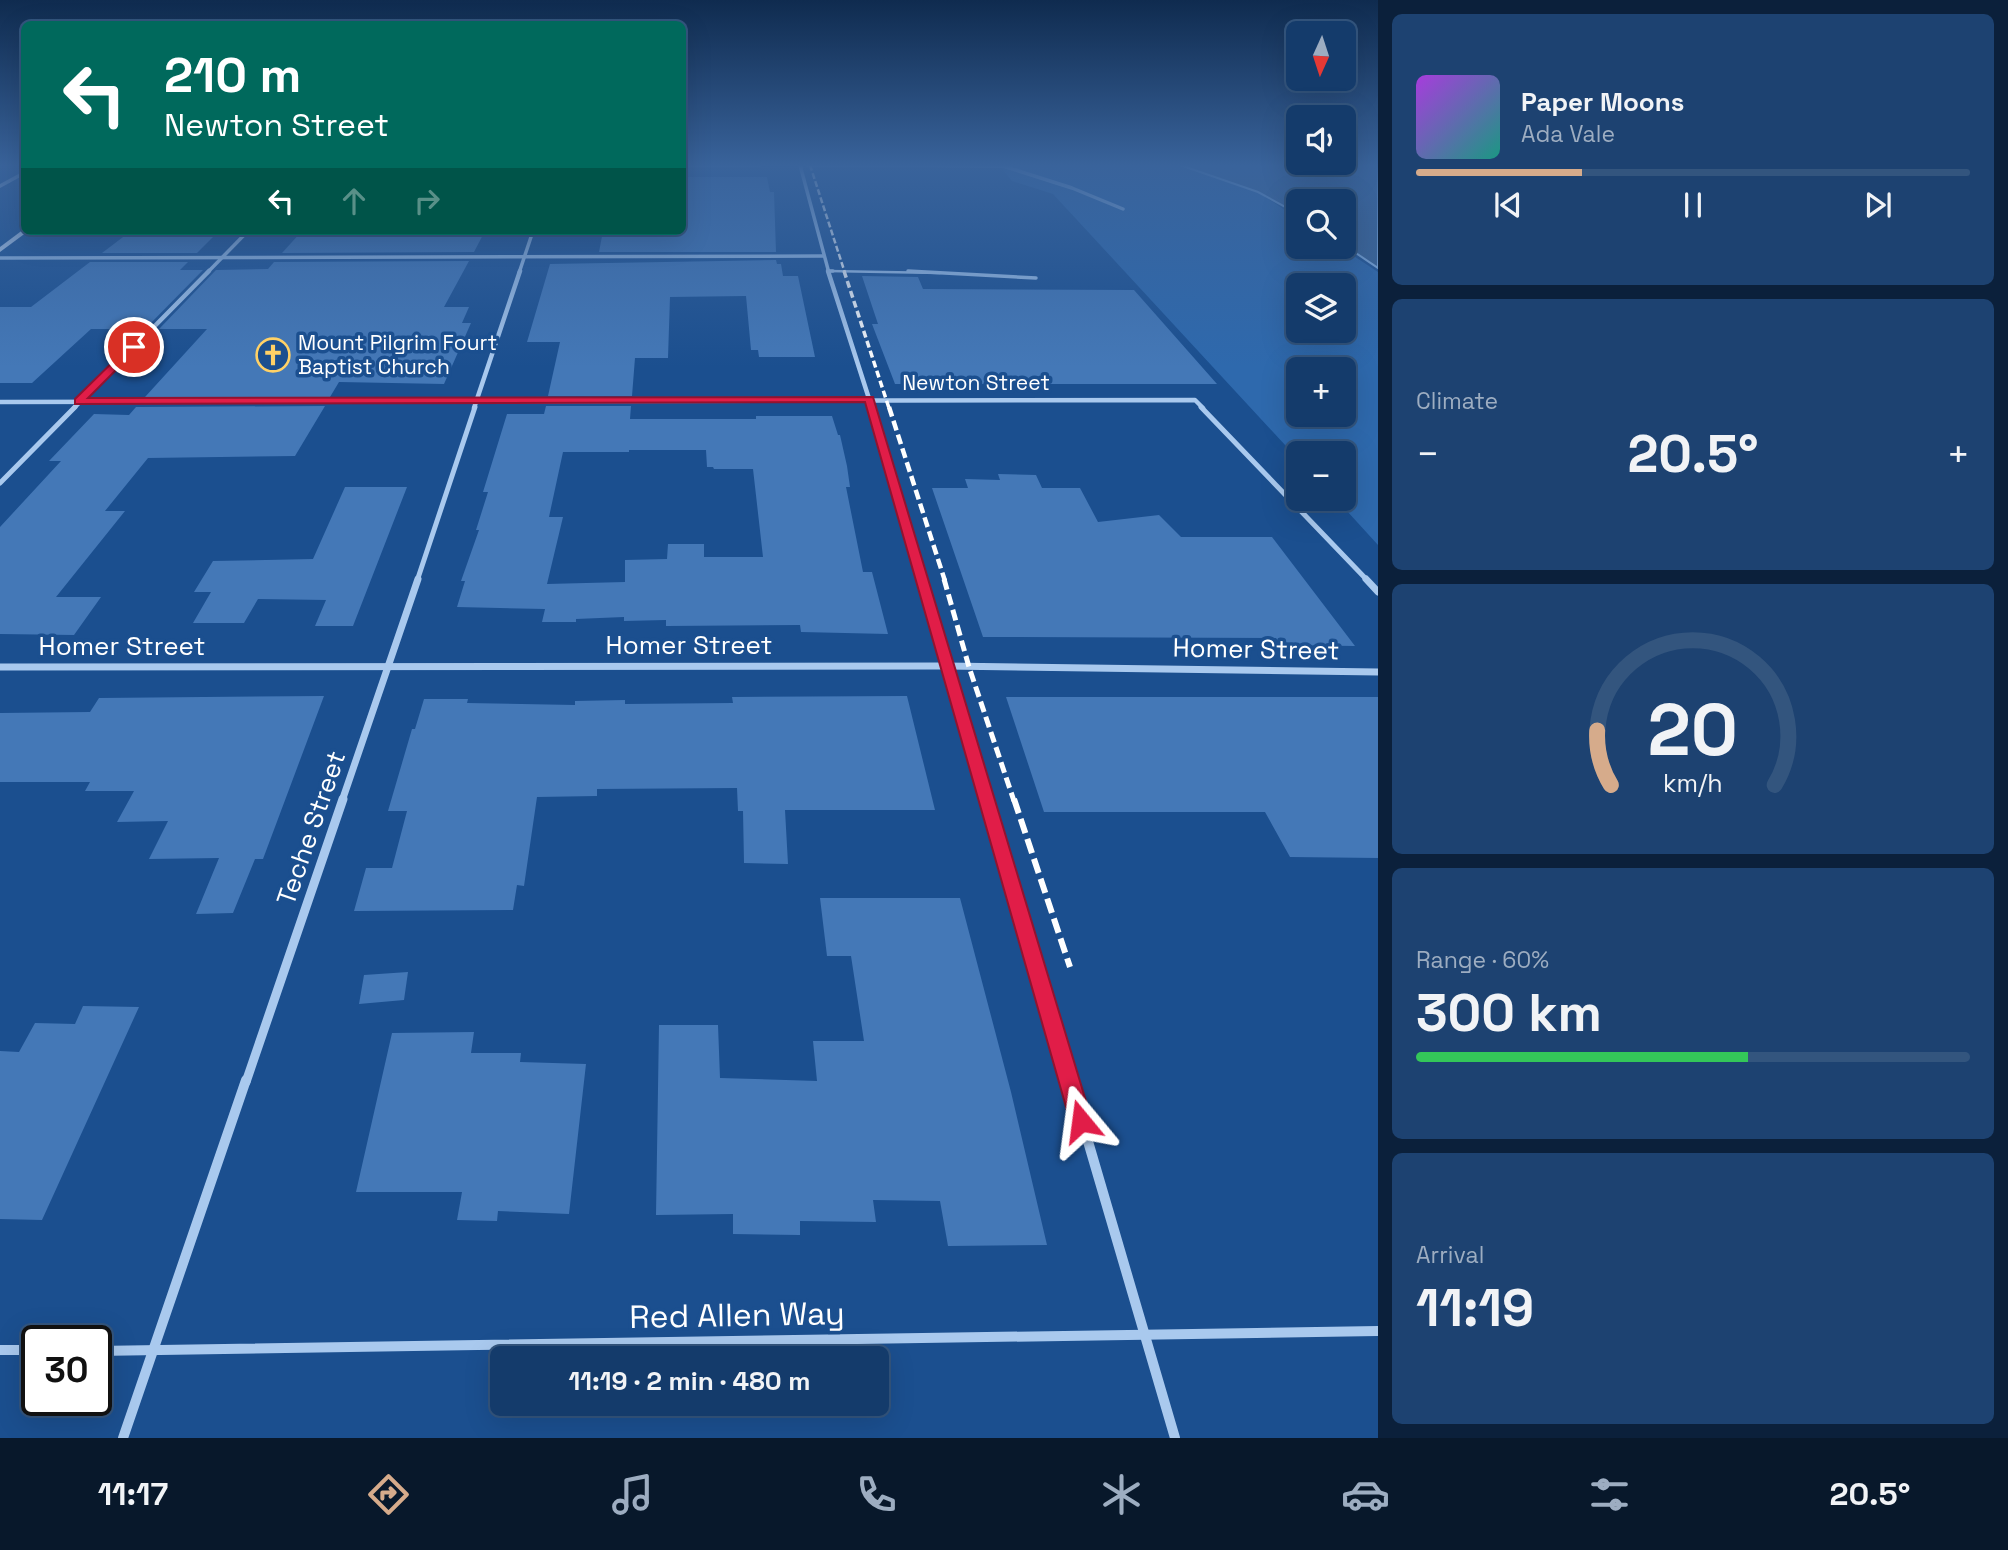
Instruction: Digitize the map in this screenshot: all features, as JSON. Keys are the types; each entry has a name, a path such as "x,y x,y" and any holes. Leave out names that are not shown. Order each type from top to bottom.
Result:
{"main road":[{"path":"0,250 21,233"}],"street":[{"path":"818,232 1175,1438"},
{"path":"0,483 244,235"},
{"name":"Teche Street","path":"123,1438 389,666 532,235"},
{"path":"0,258 824,256"},
{"name":"Newton Street","path":"0,402 1195,400 1378,592"},
{"name":"Homer Street","path":"0,667 946,666 1378,672"},
{"name":"Red Allen Way","path":"112,1351 1378,1331"},
{"path":"0,1350 21,1350"}],"lane":[{"path":"828,271 892,270 1036,278"}],"shaded area":[{"path":"1088,232 1286,232 1286,259 1356,258 1378,272 1378,545 1347,511 1356,511 1356,441 1286,441 1286,446"},
{"path":"1356,232 1378,232 1378,268 1356,253"}],"building":[{"path":"775,232 776,252 599,252 602,235"},
{"path":"126,235 215,235 197,253 102,253"},
{"path":"298,235 483,235 474,252 282,253"},
{"path":"776,260 777,264 781,264 783,276 798,276 815,357 759,357 758,350 751,350 746,296 670,297 668,358 635,358 632,396 548,396 560,342 527,342 550,264"},
{"path":"469,261 444,307 469,307 462,323 471,323 444,384 339,382 330,397 145,397 207,329 159,329 216,270 268,269 274,262"},
{"path":"90,262 188,262 180,270 203,270 145,329 91,329 32,383 0,383 0,307 31,307"},
{"path":"862,276 918,277 923,289 1134,290 1217,384 895,384 872,324 878,324"},
{"path":"325,406 295,456 148,458 105,511 125,511 56,597 101,597 74,635 0,634 0,527 61,461 49,461 94,414 129,415 136,407"},
{"path":"546,406 631,406 630,419 832,416 840,435 847,466 850,487 846,487 863,572 872,572 888,634 801,632 800,625 666,626 666,620 624,621 624,617 542,622 545,609 457,607 465,581 461,581 479,530 476,530 488,492 483,492 507,414 544,414","holes":["706,450 707,467 753,469 763,557 704,557 704,544 668,544 667,559 625,560 625,582 547,584 563,517 549,517 563,452"]},
{"path":"998,474 1036,475 1042,488 1080,488 1098,522 1159,515 1181,537 1272,537 1355,646 1281,645 1276,638 983,637 932,488 968,488 965,479 1000,480"},
{"path":"345,487 407,487 353,626 315,626 326,600 258,599 244,623 193,623 211,592 194,592 213,561 313,559"},
{"path":"324,696 263,859 255,859 233,913 196,914 219,858 149,859 168,821 117,822 134,791 85,791 90,782 0,782 0,713 90,712 99,698"},
{"path":"907,696 935,810 785,810 788,864 744,863 743,811 738,811 737,788 597,789 597,796 537,797 524,886 517,885 513,910 354,911 366,868 392,868 407,811 388,811 412,729 415,729 424,699 468,699 467,703 575,705 575,701 625,700 625,704 733,703 732,697"},
{"path":"1006,697 1378,697 1378,858 1290,857 1265,812 1044,812"},
{"path":"820,898 960,898 1011,1092 1047,1245 948,1246 940,1201 873,1200 876,1222 800,1221 800,1235 733,1234 733,1214 656,1215 659,1025 718,1025 720,1078 817,1081 813,1041 864,1041 851,956 827,956"},
{"path":"408,972 404,1000 359,1004 364,975"},
{"path":"83,1006 139,1007 42,1220 0,1219 0,1051 19,1052 35,1023 75,1024"},
{"path":"474,1032 471,1053 521,1053 520,1062 586,1064 569,1214 498,1211 497,1221 457,1220 462,1192 356,1192 392,1033"}],"railway":[{"path":"832,232 845,273"},
{"path":"844,271 889,408"},
{"path":"889,407 945,581"},
{"path":"944,579 969,667 1014,801"},
{"path":"1014,799 1070,967"}],"place":[{"name":"Mount Pilgrim Fourt Baptist Church","path":"273,355"}],"route":[{"path":"134,347 79,401 869,399 1081,1121"}]}
